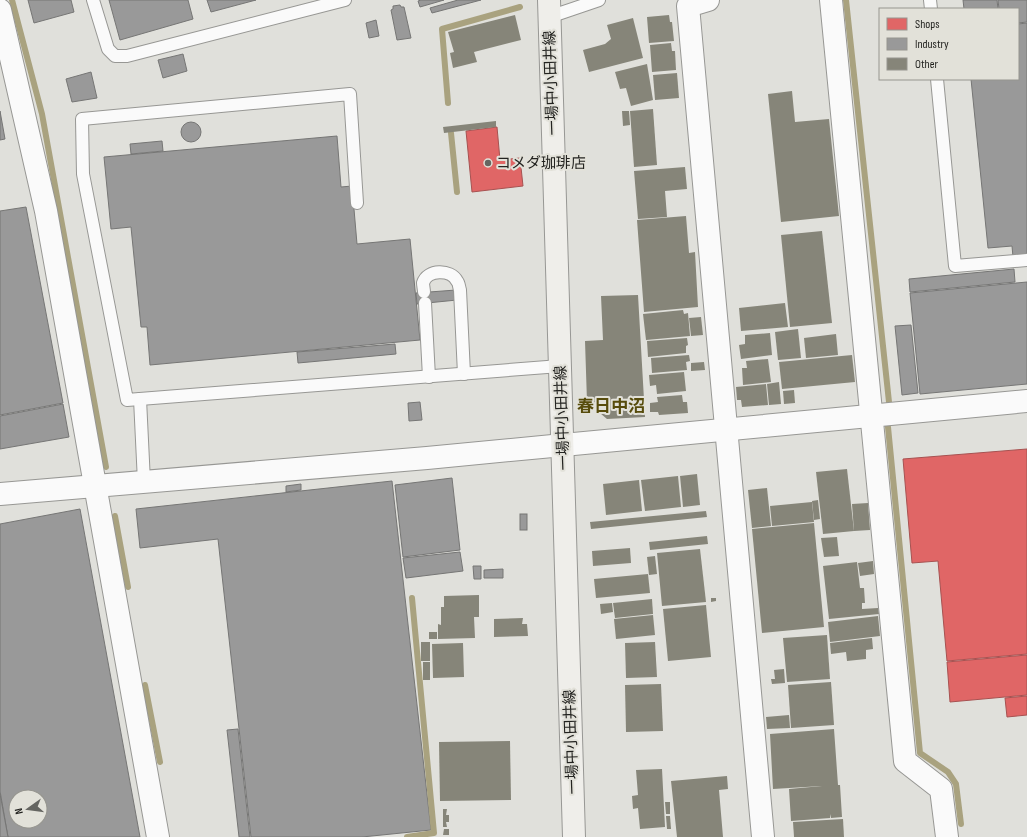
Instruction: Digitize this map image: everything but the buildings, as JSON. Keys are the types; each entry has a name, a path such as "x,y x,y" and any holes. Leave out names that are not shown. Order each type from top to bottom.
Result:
{"main road":[{"name":"一場中小田井線","path":"549,8 574,837"}],"street":[{"path":"708,0 688,6 763,837"},
{"path":"831,0 906,761 941,789 946,837"},
{"path":"0,10 46,211 158,837"},
{"path":"0,494 563,445 1027,401"}],"lane":[{"path":"93,0 108,49 115,56 127,56 345,0"},
{"path":"549,8 599,0"},
{"path":"937,80 955,266 1027,260"},
{"path":"357,203 350,94 82,118 83,174 127,400 560,366"},
{"path":"429,377 423,283 427,276 442,272 457,280 460,290 464,374"},
{"path":"140,399 144,482"}],"waterway":[{"path":"12,0 42,114 106,467"},
{"path":"846,0 889,402"},
{"path":"448,103 442,29 520,7"},
{"path":"451,133 457,192"},
{"path":"888,427 920,753 948,772 956,784 961,824"},
{"path":"115,516 128,587"},
{"path":"407,837 434,833 412,598"},
{"path":"145,685 160,762"}],"place":[{"name":"コメダ珈琲店","path":"488,163"}],"district":[{"name":"春日中沼","path":"611,406"}]}
